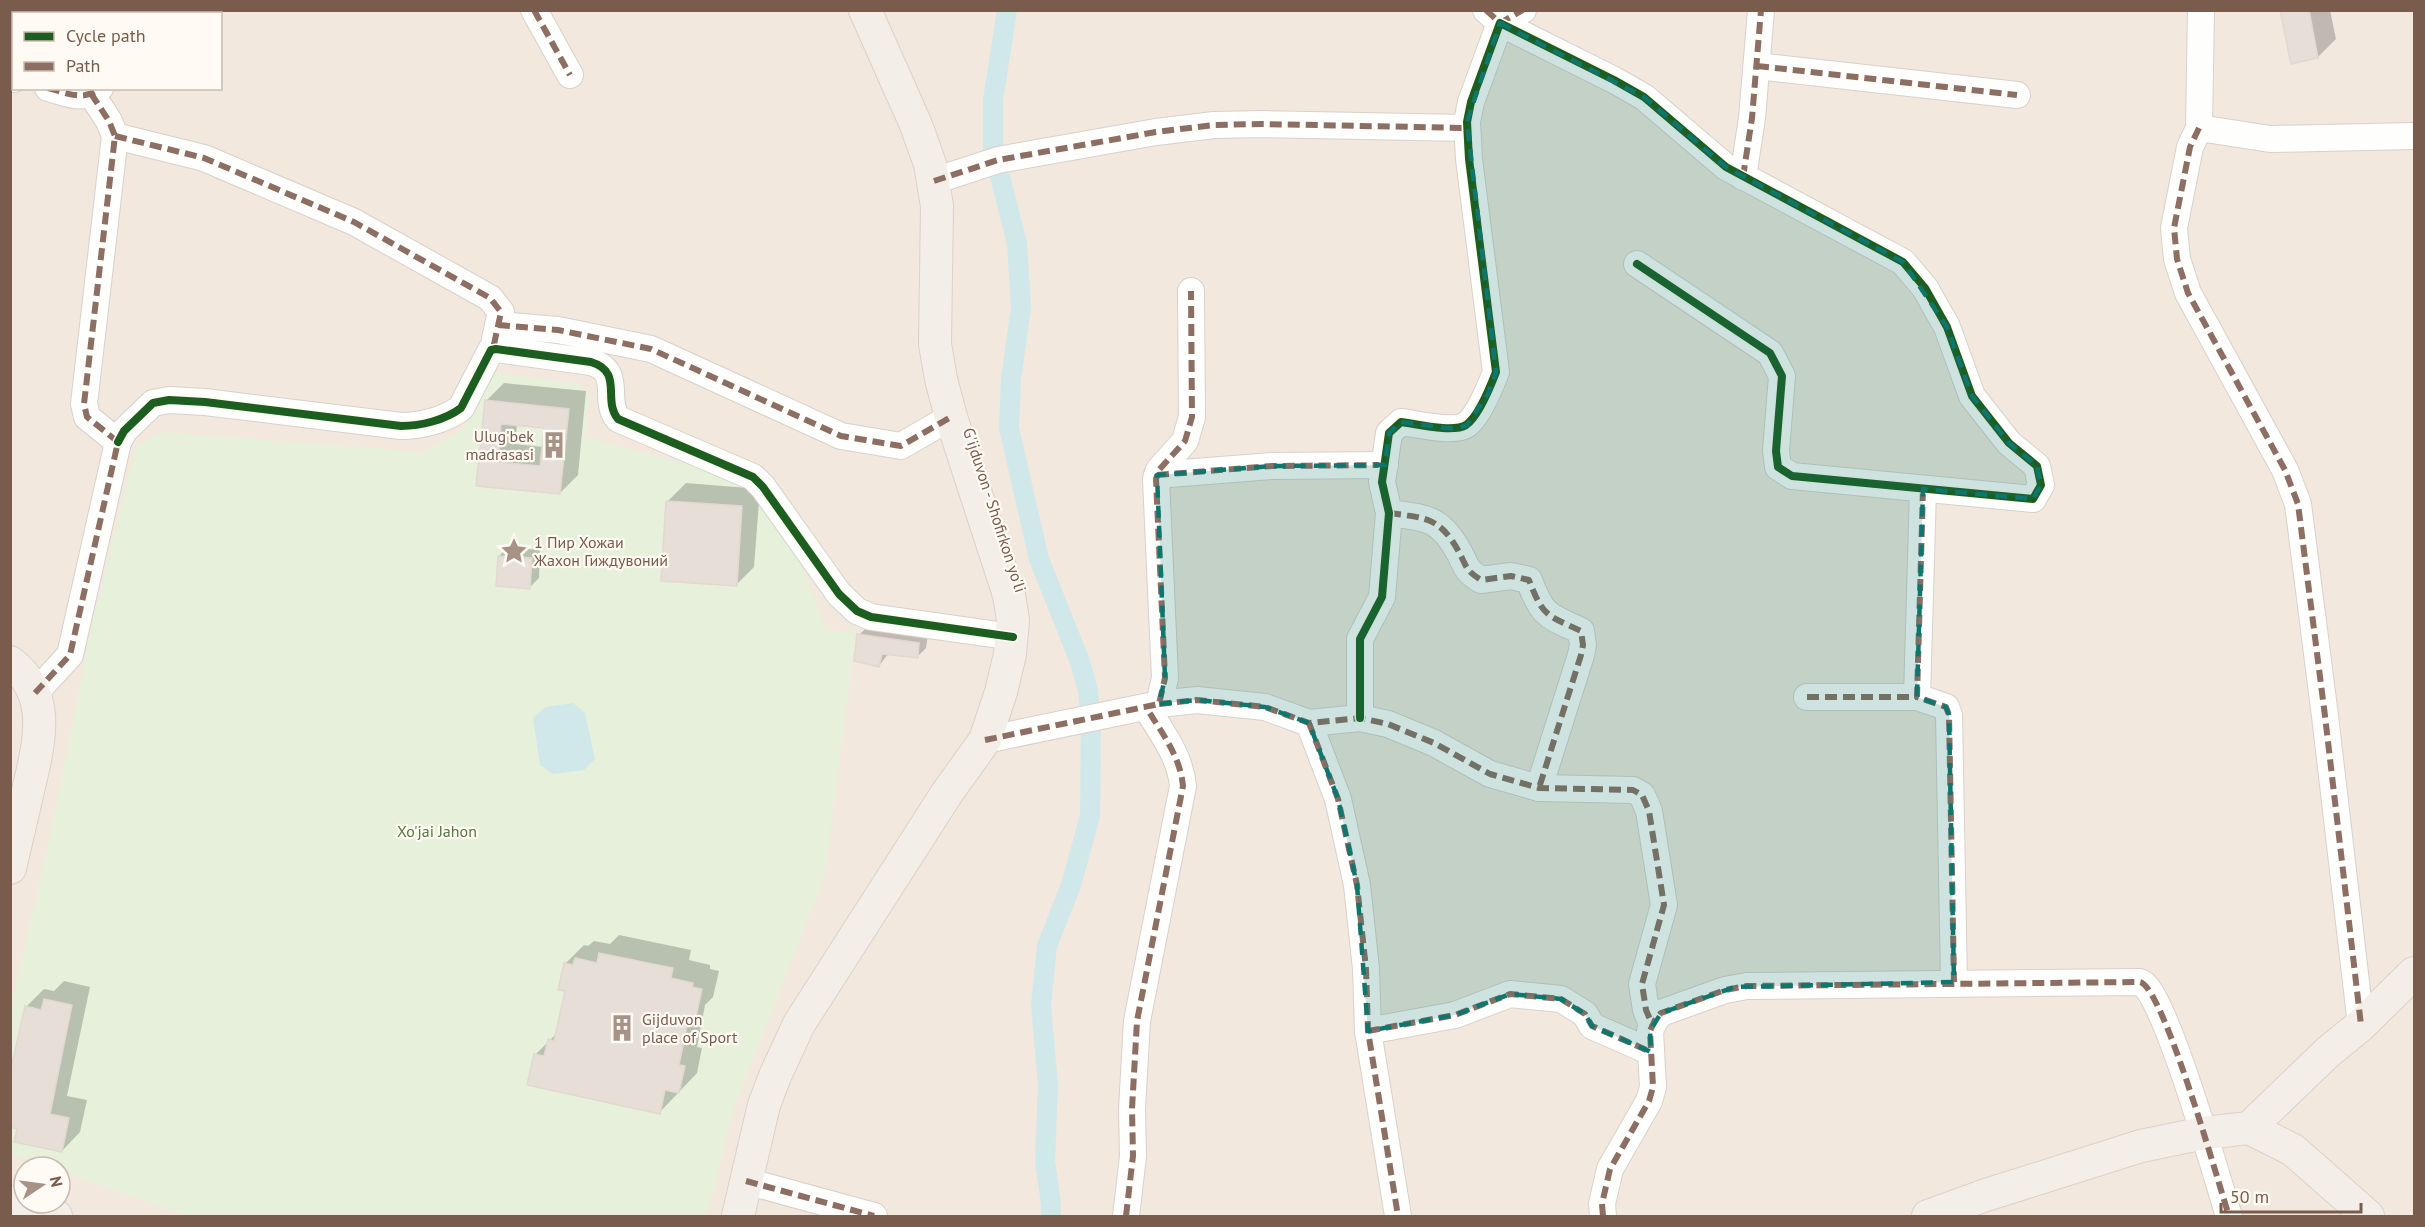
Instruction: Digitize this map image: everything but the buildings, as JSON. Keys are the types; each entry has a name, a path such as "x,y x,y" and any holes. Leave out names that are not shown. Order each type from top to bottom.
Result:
{"main road":[{"name":"G'ijduvon - Shofirkon yo'li","path":"738,1216 764,1105 799,1024 947,793 985,740 1006,674 1013,637 1009,596 951,417 935,344 938,224 934,182 916,125 865,10"},
{"path":"10,662 21,670 35,693 40,715 39,740 10,868"},
{"path":"2249,1128 2415,973"},
{"path":"1928,1216 1986,1195 2141,1146 2204,1133 2249,1128 2293,1150 2368,1216"},
{"path":"10,1203 56,1216"}],"street":[{"path":"534,10 570,75"},
{"path":"1493,17 1523,10"},
{"path":"1743,177 1757,66 1761,10"},
{"path":"2201,10 2199,128 2190,147 2174,228 2177,259 2188,293 2285,470 2298,504 2361,1025"},
{"path":"1360,718 1360,639 1382,597 1389,513 1382,482 1389,433 1401,422 1455,429 1467,424 1488,394 1496,372 1467,128 1471,102 1493,17"},
{"path":"1493,17 1644,97 1713,157 1743,177 1903,262 1925,288 1947,327 1972,396 2009,443 2037,466 2041,485 2033,499 1792,476 1778,467 1776,451 1782,376 1770,353 1637,264"},
{"path":"1757,66 2016,95"},
{"path":"55,90 74,95 96,92 115,136 84,404 87,417 118,442"},
{"path":"934,182 992,161 1156,132 1214,125 1467,128"},
{"path":"2199,128 2270,140 2415,136"},
{"path":"115,136 204,158 354,222 490,298 501,312 493,350"},
{"path":"1126,1216 1133,1156 1132,1109 1138,1013 1183,786 1176,753 1168,746 1152,705 1165,678 1158,558 1157,476 1185,441 1192,417 1191,291"},
{"path":"498,325 558,330 651,349 841,436 901,446 951,417"},
{"path":"35,693 70,655 118,442 124,431 153,403 169,400 205,402 401,426 428,423 461,408 489,352 493,350 591,362 603,367 610,379 613,411 616,417 753,477 783,513 835,588 862,614 1013,637"},
{"path":"1157,476 1272,466 1385,465"},
{"path":"1917,697 1923,489"},
{"path":"1389,513 1427,518 1442,528 1459,552 1467,571 1481,580 1511,576 1529,580 1539,605 1551,617 1581,631 1583,645 1581,655 1539,788"},
{"path":"1807,697 1917,697 1946,707 1949,715 1954,982"},
{"path":"985,740 1152,705 1197,700 1265,707 1309,723 1360,718 1388,724 1434,742 1490,774 1539,788 1633,790 1642,795 1648,812 1664,905 1642,984 1646,1010 1652,1024"},
{"path":"1309,723 1338,799 1357,885 1366,969 1368,1031 1398,1216"},
{"path":"1604,1216 1602,1204 1610,1169 1649,1101 1653,1087 1650,1030 1661,1013 1725,990 1747,986 2068,981 2146,984 2171,1037 2204,1133 2229,1216"},
{"path":"1368,1031 1455,1015 1510,994 1561,999 1585,1014 1593,1026 1651,1052"},
{"path":"746,1181 874,1216"}],"highlighted area":[{"path":"1500,23 1644,97 1726,167 1903,262 1947,327 1972,396 2009,443 2037,466 2041,485 2033,499 1923,489 1917,697 1946,707 1949,715 1954,982 1735,987 1661,1013 1650,1031 1651,1052 1592,1026 1585,1014 1561,999 1510,994 1455,1015 1368,1031 1357,885 1338,799 1309,723 1265,707 1197,700 1159,704 1165,678 1157,475 1272,466 1385,465 1389,433 1401,422 1455,429 1467,425 1488,394 1496,372 1467,122"}],"shaded area":[{"path":"11,11 2414,11 2414,1216 11,1216"}],"green space":[{"name":"Xo'jai Jahon","path":"488,372 580,384 590,397 585,437 690,465 740,484 767,510 800,562 826,630 856,632 824,878 733,1110 707,1216 187,1216 72,1175 72,1155 11,1154 11,1007 51,832 93,621 136,447 161,432 424,452 464,429"}],"water":[{"path":"573,703 585,713 595,759 584,770 553,774 540,765 533,718 545,707"}],"waterway":[{"path":"1007,10 993,100 993,148 1017,244 1021,307 1011,379 1009,428 1039,559 1080,662 1088,691 1091,722 1090,816 1071,885 1047,946 1041,1005 1048,1085 1045,1161 1051,1216"}],"marked path":[{"path":"534,10 570,75"},
{"path":"1486,10 1500,23 1523,10"},
{"path":"1743,177 1752,118 1761,10"},
{"path":"1757,66 2017,95"},
{"path":"55,90 82,95 88,95 97,90"},
{"path":"35,693 70,655 118,442 87,417 84,404 115,136 109,121 92,95"},
{"path":"934,181 998,160 1156,132 1214,125 1467,128"},
{"path":"2199,128 2190,147 2174,228 2177,259 2188,293 2285,470 2298,504 2361,1025"},
{"path":"115,136 204,158 354,222 490,298 501,312 493,349"},
{"path":"985,740 1159,704 1165,678 1156,479 1159,470 1185,441 1192,417 1191,291"},
{"path":"498,325 558,330 651,349 841,436 901,446 951,417"},
{"path":"1157,475 1272,466 1385,465"},
{"path":"1923,489 1917,697 1946,707 1949,715 1954,982"},
{"path":"1389,513 1422,518 1438,525 1452,540 1469,571 1481,580 1511,576 1529,580 1538,601 1547,613 1581,631 1583,645 1581,655 1539,788"},
{"path":"1807,697 1917,697"},
{"path":"1159,704 1197,700 1265,707 1309,723 1360,718 1388,724 1434,743 1490,774 1539,788 1633,790 1642,795 1649,811 1664,905 1642,984 1646,1010 1652,1024"},
{"path":"1126,1216 1133,1156 1132,1109 1137,1021 1183,786 1174,754 1146,707"},
{"path":"1309,723 1338,799 1357,885 1366,969 1368,1031 1398,1216"},
{"path":"1603,1216 1602,1204 1610,1169 1649,1101 1653,1087 1650,1031 1661,1013 1725,990 1747,986 2140,982 2150,992 2176,1050 2229,1216"},
{"path":"1368,1031 1455,1015 1510,994 1561,999 1585,1014 1592,1026 1651,1052"},
{"path":"746,1181 874,1216"}],"cycle path":[{"path":"1360,718 1360,639 1382,597 1389,513 1382,482 1389,433 1401,422 1444,428 1466,425 1479,408 1496,372 1469,159 1467,122 1471,102 1500,23 1644,97 1726,167 1903,262 1925,288 1947,327 1972,396 2009,443 2037,466 2041,485 2033,499 1792,476 1778,467 1776,451 1782,376 1770,353 1637,264"},
{"path":"118,442 124,431 153,403 169,400 205,402 409,426 440,419 461,408 491,350 591,362 607,372 614,412 618,419 753,477 763,487 839,594 857,611 871,617 1013,637"}],"place":[{"name":"Ulug'bek madrasasi","path":"554,445"},
{"name":"1 Пир Хожаи Жахон Гиждувоний","path":"514,551"},
{"name":"Gijduvon place of Sport","path":"622,1028"}]}
